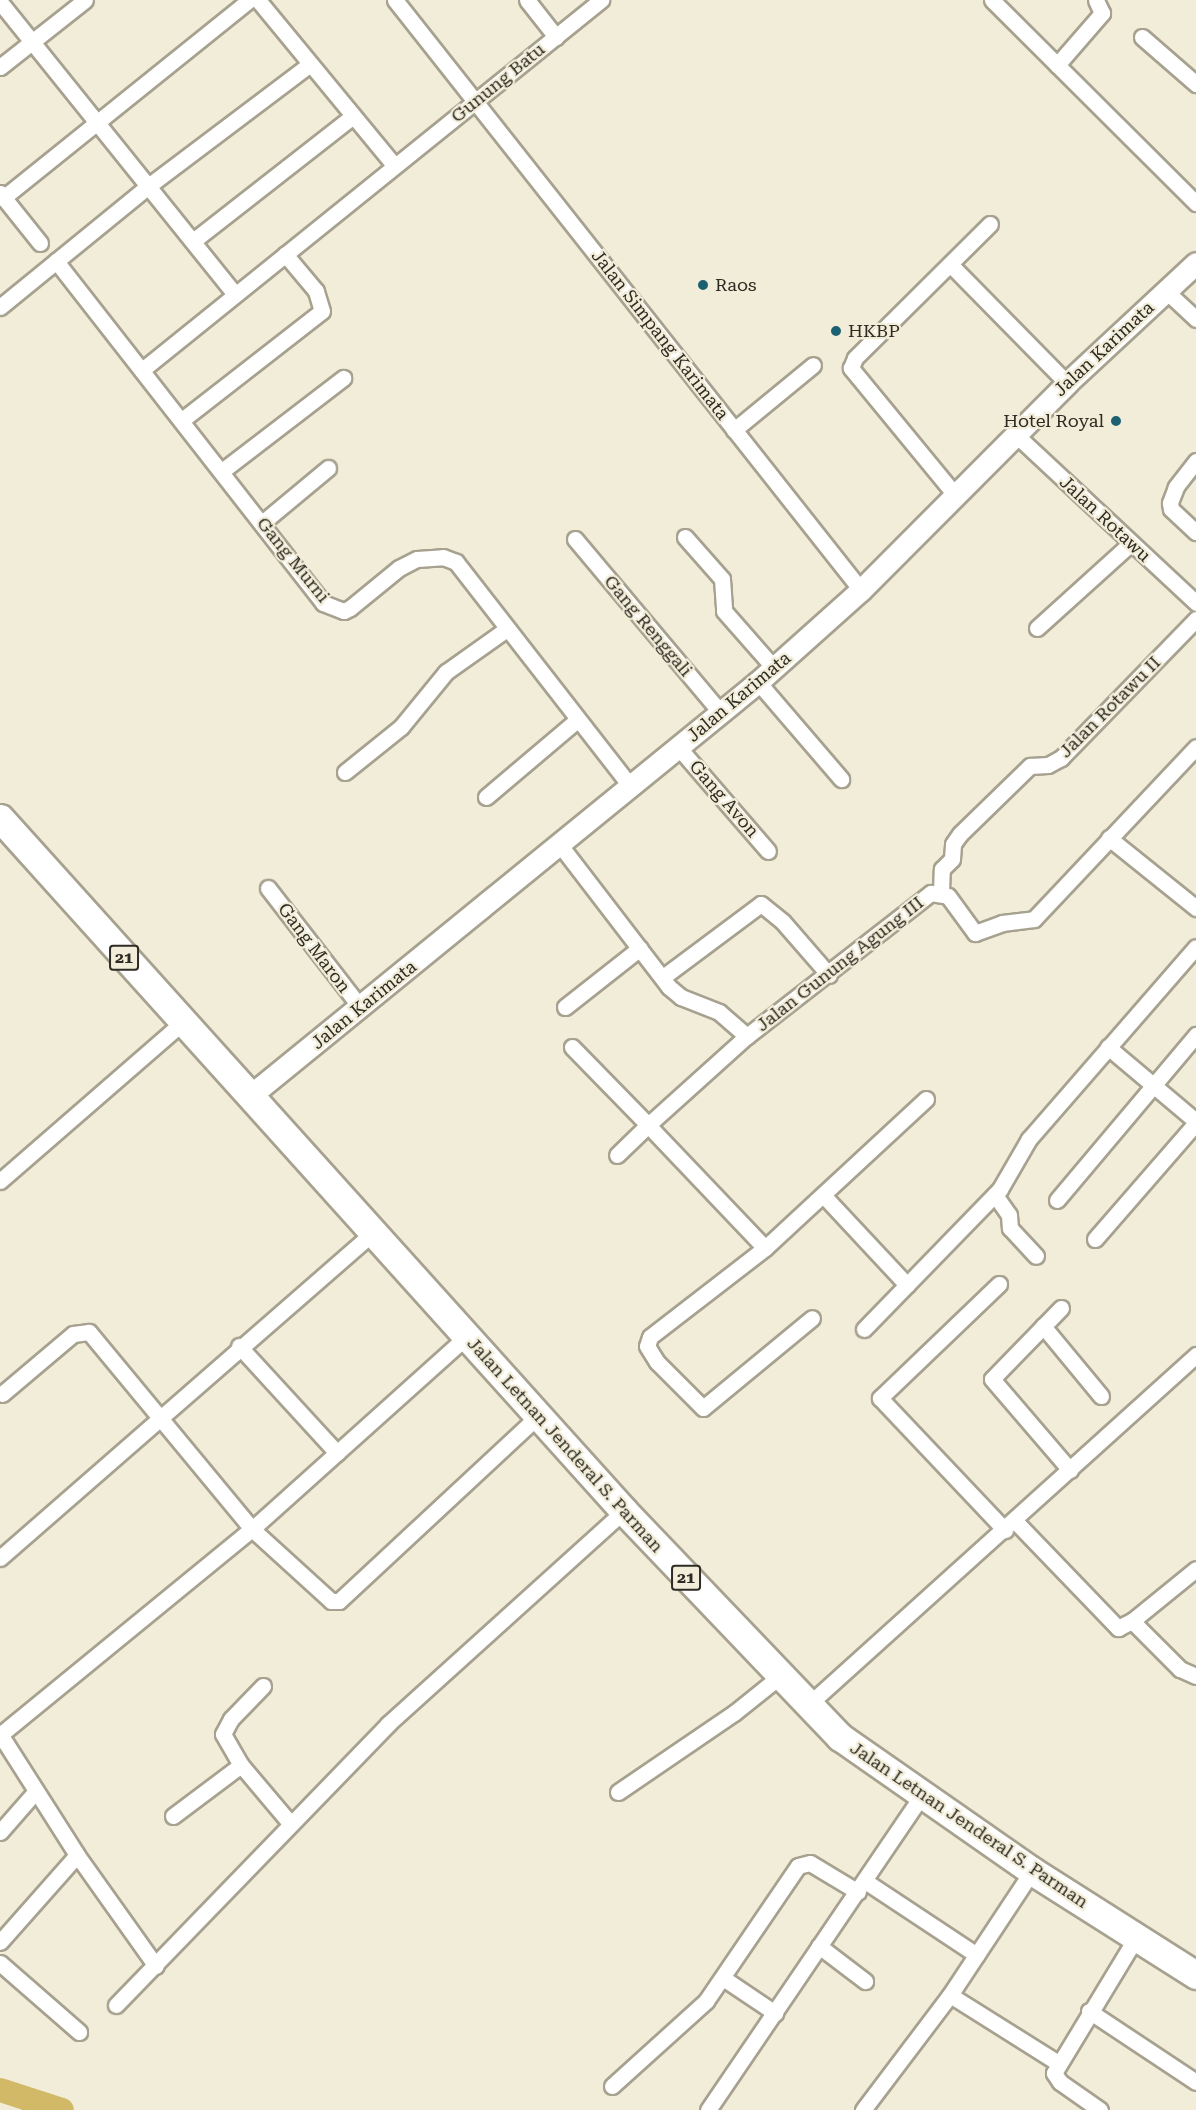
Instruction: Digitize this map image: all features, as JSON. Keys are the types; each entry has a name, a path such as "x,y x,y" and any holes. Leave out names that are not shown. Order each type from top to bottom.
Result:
{"highway":[{"name":"21","path":"0,818 182,1023 251,1095"},
{"name":"Jalan Letnan Jenderal S. Parman","path":"251,1095 624,1511 780,1677 851,1746 1032,1871 1196,1975"}],"main road":[{"name":"Jalan Karimata","path":"251,1095 560,846 766,675 861,590 1067,383 1196,263"}],"street":[{"path":"0,67 85,0"},
{"path":"40,243 2,195 96,124 249,0"},
{"path":"258,0 394,165"},
{"name":"Jalan Simpang Karimata","path":"395,0 478,100 861,590"},
{"path":"527,0 556,36"},
{"name":"Gunung Batu","path":"142,370 234,293 601,0"},
{"path":"992,0 1196,203"},
{"path":"1058,65 1102,14 1096,0"},
{"path":"0,2 30,43 234,293"},
{"path":"1142,37 1196,84"},
{"path":"0,307 147,187 309,64"},
{"path":"193,241 353,116"},
{"path":"956,496 850,368 855,358 990,224"},
{"path":"182,420 322,311 316,291 285,254"},
{"name":"Gang Murni","path":"56,261 329,607 350,608 399,568 417,560 443,557 456,562 505,630 631,787"},
{"path":"950,264 1067,383"},
{"path":"1166,291 1196,320"},
{"path":"734,430 813,365"},
{"path":"222,471 343,378"},
{"name":"Jalan Rotawu","path":"1015,434 1196,603"},
{"path":"1196,461 1176,487 1170,502 1171,509 1196,532"},
{"path":"262,523 328,468"},
{"path":"686,537 726,586 723,611 841,780"},
{"name":"Gang Renggali","path":"575,539 721,713"},
{"path":"1037,628 1131,543"},
{"name":"Jalan Rotawu II","path":"941,892 942,869 952,859 953,844 960,834 1030,766 1048,765 1061,758 1196,619"},
{"path":"345,772 406,722 446,672 505,630"},
{"path":"486,797 576,721"},
{"name":"Gang Avon","path":"679,747 768,851"},
{"name":"Jalan Gunung Agung III","path":"617,1155 747,1036 830,975 924,897 941,892 975,933 1002,923 1028,922 1196,747"},
{"path":"1110,838 1196,908"},
{"path":"560,846 681,997 719,1012 747,1036"},
{"name":"Gang Maron","path":"268,888 328,971 361,1008"},
{"path":"663,977 761,904 783,922 830,975"},
{"path":"864,1329 997,1192 1021,1149 1196,947"},
{"path":"565,1007 640,948"},
{"path":"0,1181 182,1023"},
{"path":"1057,1200 1196,1035"},
{"path":"572,1047 765,1248"},
{"path":"1095,1239 1196,1122 1108,1047"},
{"path":"812,1318 703,1408 657,1362 647,1346 650,1337 765,1248 926,1099"},
{"path":"997,1192 1008,1215 1010,1228 1036,1256"},
{"path":"823,1195 907,1285"},
{"path":"0,1558 239,1346 374,1232"},
{"path":"999,1284 880,1398 1010,1526 1121,1629 1196,1569"},
{"path":"1061,1308 995,1374 993,1383 1070,1470"},
{"path":"1043,1326 1101,1396"},
{"path":"2,1394 73,1334 84,1331 99,1343 157,1418 252,1530 324,1598 339,1600 538,1416"},
{"path":"156,1966 34,1792 0,1734 252,1530 466,1337"},
{"path":"239,1346 337,1453"},
{"path":"808,1704 1010,1526 1196,1355"},
{"path":"116,2005 156,1966 290,1823 475,1641 624,1511"},
{"path":"1132,1621 1180,1669 1196,1676"},
{"path":"618,1792 734,1713 780,1677"},
{"path":"263,1686 224,1731 241,1765 290,1823"},
{"path":"173,1816 241,1765"},
{"path":"0,1832 34,1792"},
{"path":"708,2110 922,1795"},
{"path":"0,1942 77,1854"},
{"path":"612,2086 687,2022 723,1978 798,1866 810,1863 862,1886 977,1955"},
{"path":"864,2110 950,1995 1032,1871"},
{"path":"1057,2070 1089,2011 1137,1936"},
{"path":"819,1946 865,1981"},
{"path":"0,1963 79,2032"},
{"path":"723,1978 775,2013"},
{"path":"950,1995 1057,2070 1100,2110"},
{"path":"1089,2011 1196,2082"}],"waterway":[{"path":"0,2090 62,2110"}],"place":[{"name":"Raos","path":"703,285"},
{"name":"HKBP","path":"836,331"},
{"name":"Hotel Royal","path":"1116,421"}]}
